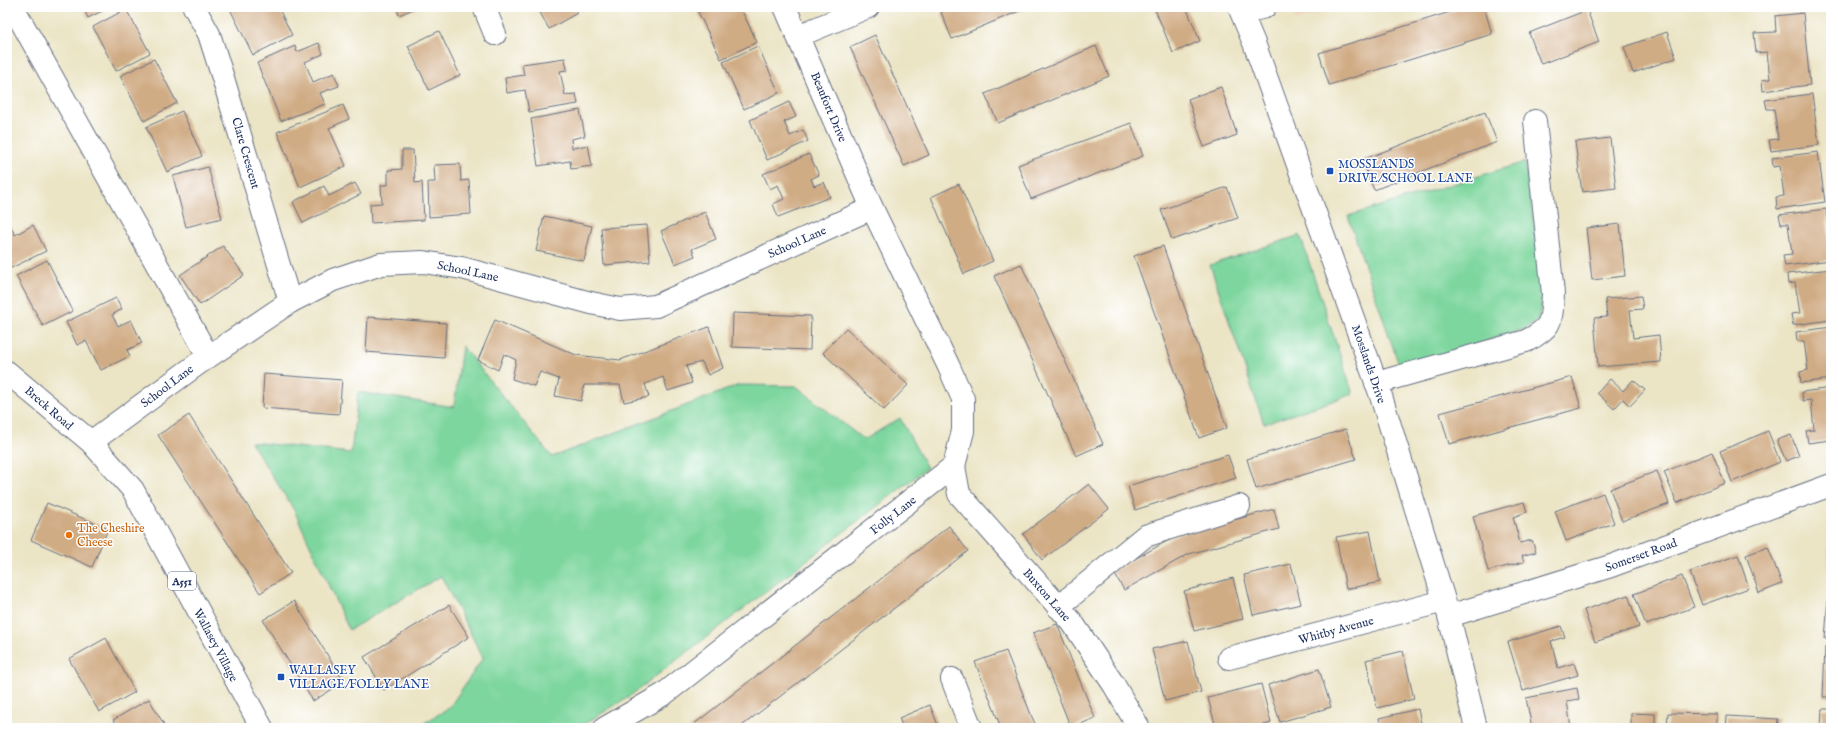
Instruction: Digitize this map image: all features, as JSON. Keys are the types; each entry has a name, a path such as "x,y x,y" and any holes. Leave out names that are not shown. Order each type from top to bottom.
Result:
{"street":[{"path":"13,7 208,356"},
{"name":"Clare Crescent","path":"194,7 209,34 224,78 290,302"},
{"path":"484,7 495,34"},
{"name":"Beaufort Drive","path":"785,7 872,208"},
{"path":"798,36 868,7"},
{"path":"1240,10 1265,7"},
{"name":"Mosslands Drive","path":"1240,10 1254,43 1376,383 1446,608 1476,728"},
{"path":"1376,383 1526,341 1543,332 1551,320 1553,294 1535,121"},
{"path":"872,208 949,367 962,399 963,431 954,466"},
{"name":"School Lane","path":"91,442 208,356 290,302 333,280 381,264 423,262 462,268 591,303 620,309 656,306 872,208"},
{"name":"Breck Road","path":"7,372 91,442"},
{"name":"Wallasey Village","path":"91,442 133,490 262,728"},
{"name":"Buxton Lane","path":"954,466 959,494 1072,622 1110,679 1139,728"},
{"name":"Folly Lane","path":"605,728 664,694 954,466"},
{"name":"Somerset Road","path":"1446,608 1611,566 1831,484"},
{"path":"1058,607 1145,536 1239,506"},
{"name":"Whitby Avenue","path":"1229,658 1446,608"},
{"path":"952,680 971,728"}],"shaded area":[{"path":"1290,7 1335,7 1296,21"}],"green space":[{"path":"1525,162 1544,292 1538,320 1525,329 1407,366 1399,365 1348,216"},
{"path":"1300,235 1353,394 1264,424 1210,265"},
{"path":"462,346 552,457 739,385 796,386 864,440 900,418 927,468 630,696 578,728 416,728 449,708 483,658 441,576 349,630 294,510 251,442 351,453 358,392 454,407"}],"building":[{"path":"83,7 110,7 88,18"},
{"path":"229,7 278,7 292,35 253,55"},
{"path":"396,7 418,7 399,15"},
{"path":"537,7 574,7 577,13 549,29"},
{"path":"708,7 740,7 757,42 721,59 698,12"},
{"path":"953,7 1029,7 952,39 941,12"},
{"path":"1154,7 1186,7 1200,41 1173,53"},
{"path":"1466,7 1484,7 1492,34 1329,85 1319,53"},
{"path":"126,9 150,53 116,71 93,27"},
{"path":"1587,10 1599,42 1541,64 1529,33"},
{"path":"1803,13 1810,85 1763,91 1762,80 1770,79 1767,52 1756,53 1754,33 1776,32 1775,16"},
{"path":"439,31 460,75 429,90 408,46"},
{"path":"1667,32 1676,58 1633,73 1624,47"},
{"path":"875,35 929,155 904,166 850,47"},
{"path":"319,43 323,54 305,62 313,82 334,73 339,86 320,93 325,104 281,121 257,63 295,46 297,52"},
{"path":"758,46 779,93 744,109 723,62"},
{"path":"1096,46 1109,76 998,123 985,94"},
{"path":"565,58 567,70 560,71 565,95 576,94 578,104 529,112 525,90 507,93 505,78 524,75 522,64"},
{"path":"154,59 177,103 144,121 120,76"},
{"path":"1221,87 1237,135 1204,147 1188,99"},
{"path":"1812,94 1819,145 1771,151 1769,140 1778,139 1774,109 1767,109 1765,100"},
{"path":"789,102 796,117 784,122 790,136 803,130 808,141 767,160 750,120"},
{"path":"343,105 349,119 329,128 346,166 300,187 277,132"},
{"path":"580,110 585,136 571,139 572,148 588,145 592,166 571,169 570,161 538,166 531,119"},
{"path":"182,111 202,156 167,172 146,127"},
{"path":"1485,112 1497,142 1374,190 1362,160"},
{"path":"1131,123 1143,156 1031,199 1018,165"},
{"path":"1610,138 1616,188 1582,192 1575,142"},
{"path":"402,150 413,150 415,183 422,182 424,220 371,223 370,204 382,203 381,185 388,185 388,170 402,169"},
{"path":"1818,152 1825,202 1777,209 1776,197 1784,196 1780,166 1773,167 1772,158"},
{"path":"809,154 819,175 811,179 814,186 824,182 830,197 778,217 773,204 784,199 778,185 770,189 763,174"},
{"path":"460,164 461,181 469,180 471,214 429,217 428,182 435,182 434,165"},
{"path":"208,167 222,218 186,227 173,176"},
{"path":"355,183 361,194 303,223 293,202 324,186 329,196"},
{"path":"959,184 993,261 964,274 931,197"},
{"path":"1227,187 1238,218 1172,240 1161,210"},
{"path":"1826,209 1831,260 1785,266 1783,255 1792,254 1788,224 1781,224 1779,215"},
{"path":"705,212 716,239 692,249 695,256 675,264 661,231"},
{"path":"544,216 592,226 584,261 536,251"},
{"path":"7,219 15,235 33,225 46,251 7,270"},
{"path":"1620,224 1625,276 1592,280 1586,228"},
{"path":"647,225 650,261 604,265 601,228"},
{"path":"223,246 244,275 200,305 180,275"},
{"path":"1163,246 1227,428 1199,438 1134,256"},
{"path":"47,260 73,311 43,326 16,276"},
{"path":"1021,264 1103,444 1076,456 994,276"},
{"path":"1831,269 1831,320 1793,325 1791,314 1800,313 1795,283 1788,284 1787,274"},
{"path":"1641,296 1643,309 1630,310 1633,338 1659,335 1661,362 1598,367 1594,318 1607,317 1605,299"},
{"path":"116,298 122,309 112,315 118,326 131,320 142,343 127,350 130,356 101,370 86,341 77,345 66,322"},
{"path":"733,313 811,316 810,350 732,347"},
{"path":"368,317 446,323 444,358 366,352"},
{"path":"495,320 576,355 620,360 709,327 723,368 708,375 702,362 686,366 692,383 668,391 663,377 645,384 649,397 624,402 620,385 584,385 581,401 555,396 559,379 540,372 534,386 512,379 516,360 504,354 498,370 478,360"},
{"path":"1831,327 1831,379 1801,383 1800,372 1808,370 1804,341 1797,341 1796,332"},
{"path":"846,328 908,385 884,410 823,353"},
{"path":"264,374 342,380 339,414 262,408"},
{"path":"1572,377 1581,408 1449,444 1440,413"},
{"path":"1610,379 1623,391 1633,380 1645,390 1630,406 1623,399 1614,409 1597,393"},
{"path":"1831,388 1831,440 1808,443 1806,431 1814,430 1811,400 1803,401 1802,392"},
{"path":"189,415 291,573 260,593 158,435"},
{"path":"1346,429 1356,459 1256,489 1247,459"},
{"path":"1768,431 1780,462 1732,482 1720,451"},
{"path":"1791,435 1799,456 1786,461 1777,440"},
{"path":"1712,452 1725,483 1677,503 1664,472"},
{"path":"1228,455 1236,478 1135,510 1128,486"},
{"path":"1657,471 1669,504 1622,521 1610,489"},
{"path":"1089,484 1109,509 1042,560 1023,534"},
{"path":"1603,493 1614,523 1566,541 1555,511"},
{"path":"1524,502 1527,512 1513,517 1520,543 1532,540 1536,552 1522,556 1524,562 1488,571 1473,516"},
{"name":"The Cheshire Cheese","path":"47,503 108,529 92,567 31,540"},
{"path":"1274,509 1279,529 1189,554 1124,590 1113,571 1178,535"},
{"path":"949,526 968,551 739,728 689,728"},
{"path":"1828,527 1831,527 1831,575 1829,575"},
{"path":"1370,531 1380,582 1346,589 1336,537"},
{"path":"1768,547 1782,584 1759,593 1746,555"},
{"path":"1738,555 1749,588 1702,605 1690,572"},
{"path":"1291,564 1301,604 1253,615 1244,575"},
{"path":"1682,576 1694,607 1646,625 1634,594"},
{"path":"1233,578 1243,619 1194,631 1184,591"},
{"path":"1829,585 1831,585 1831,640 1825,639"},
{"path":"1628,595 1639,627 1595,642 1584,610"},
{"path":"294,601 344,682 313,701 263,620"},
{"path":"449,605 469,637 384,690 364,657"},
{"path":"1057,624 1095,718 1071,728 1033,633"},
{"path":"1561,626 1565,637 1551,641 1558,668 1574,663 1578,675 1523,691 1508,642"},
{"path":"106,638 135,692 99,712 69,659"},
{"path":"1188,641 1201,692 1165,701 1152,649"},
{"path":"1825,647 1831,647 1831,697 1823,697"},
{"path":"1006,651 1037,728 1001,728 975,662"},
{"path":"1403,651 1414,699 1377,708 1366,660"},
{"path":"1319,669 1331,707 1280,722 1268,685"},
{"path":"1261,684 1271,723 1254,728 1216,728 1208,698"},
{"path":"1577,688 1579,699 1567,701 1571,728 1532,728 1526,698"},
{"path":"149,699 166,728 118,728 113,720"},
{"path":"930,705 939,728 903,728 899,718"},
{"path":"1418,709 1422,728 1381,728 1379,718"},
{"path":"1822,709 1831,709 1831,728 1821,728"},
{"path":"1631,713 1655,714 1655,728 1631,728"},
{"path":"1668,713 1717,714 1717,728 1667,728"},
{"path":"1727,716 1778,719 1777,728 1726,728"},
{"path":"7,719 11,728 7,728"}],"place":[{"name":"MOSSLANDS DRIVE/SCHOOL LANE","path":"1330,171"},
{"name":"The Cheshire Cheese","path":"69,535"},
{"name":"WALLASEY VILLAGE/FOLLY LANE","path":"281,677"}]}
